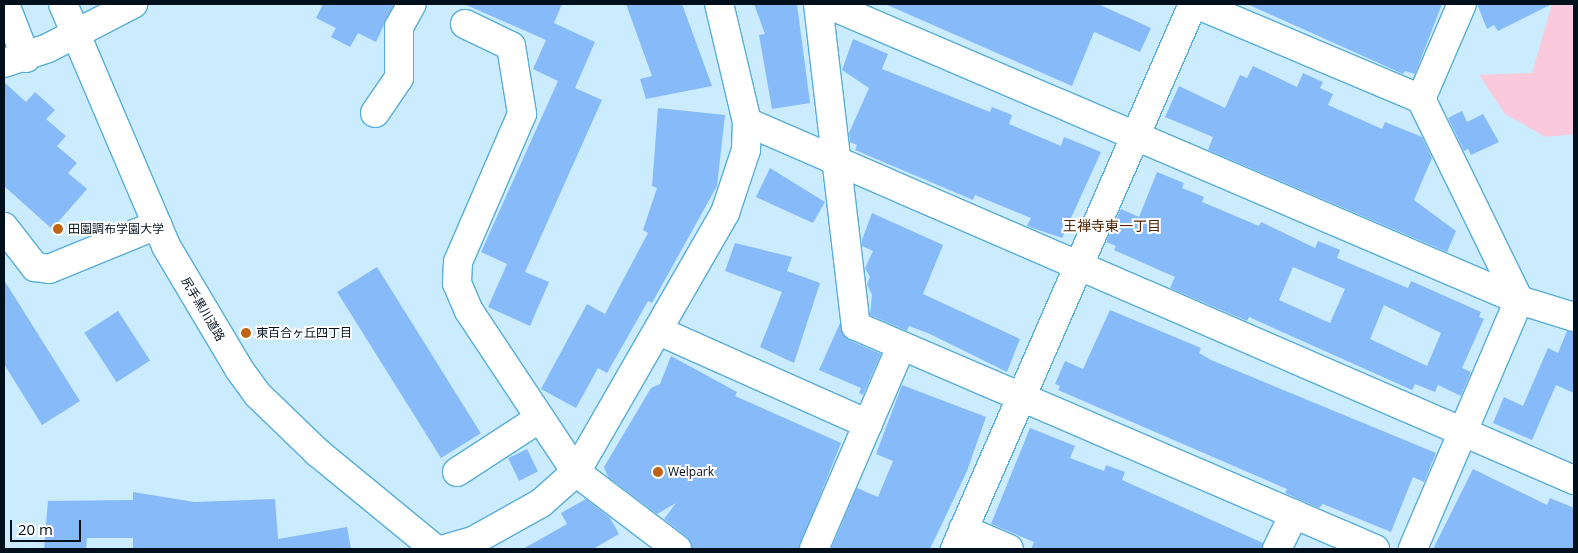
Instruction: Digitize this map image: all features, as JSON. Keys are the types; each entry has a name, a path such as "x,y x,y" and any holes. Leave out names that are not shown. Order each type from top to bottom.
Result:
{"street":[{"path":"5,4 15,60 74,34 133,4"},
{"name":"尻手黒川道路","path":"63,4 156,226 239,370 278,416 435,549"},
{"path":"375,113 399,78 399,27 412,4"},
{"path":"445,549 473,541 541,503 576,472 659,331 725,213 746,150 747,122 719,4"},
{"path":"818,4 834,160 856,326 901,347 1375,549"},
{"path":"828,4 1137,134 1519,300 1574,317"},
{"path":"1009,549 959,539 1195,4 1421,99 1519,300 1413,549"},
{"path":"1421,99 1462,4"},
{"path":"465,24 511,46 522,114 458,262 457,283 469,311 576,472 677,549"},
{"path":"747,122 1574,480"},
{"path":"4,227 35,267 49,269 156,226"},
{"path":"659,331 868,424"},
{"path":"814,549 901,347"},
{"path":"457,472 540,418"},
{"path":"1277,549 1294,514"}],"shaded area":[{"path":"1552,4 1574,4 1574,134 1546,137 1505,114 1479,75 1532,73"}],"building":[{"path":"323,4 394,4 376,42 358,33 350,47 331,37 336,28 316,18"},
{"path":"464,4 562,4 554,23 595,42 575,88 602,100 525,272 549,282 530,326 488,307 507,264 481,252 558,81 533,69 546,40"},
{"path":"626,4 682,4 712,86 646,99 640,79 652,76"},
{"path":"754,4 797,4 810,103 772,109 759,35 765,34"},
{"path":"885,4 1098,4 1151,28 1140,52 1094,32 1072,86"},
{"path":"1247,4 1442,4 1415,74 1405,71 1403,74"},
{"path":"1477,4 1552,4 1498,31 1494,25 1487,29"},
{"path":"853,39 888,54 882,69 990,112 992,107 1012,115 1009,124 1061,146 1064,137 1101,152 1062,238 1027,226 1031,218 975,195 973,200 855,150 857,145 850,142 849,133 869,88 842,70"},
{"path":"1253,66 1297,87 1303,73 1323,82 1320,88 1333,94 1328,105 1382,129 1385,122 1422,137 1432,158 1414,200 1456,231 1447,252 1208,150 1213,137 1165,117 1179,86 1225,108 1240,75 1247,78"},
{"path":"4,82 26,102 35,92 55,110 46,119 66,136 57,146 77,163 68,173 87,189 52,229 4,186"},
{"path":"658,108 725,115 717,186 652,303 648,301 607,373 598,368 576,408 541,389 587,304 605,314 648,233 643,230 657,188 652,186"},
{"path":"1462,111 1467,122 1483,114 1499,142 1471,155 1468,149 1464,151 1448,118"},
{"path":"770,168 825,202 813,223 756,197"},
{"path":"1157,172 1184,183 1182,188 1204,197 1202,202 1259,226 1261,222 1315,248 1318,241 1340,250 1337,258 1408,288 1411,281 1481,312 1479,317 1484,319 1462,368 1471,372 1461,396 1438,385 1435,392 1415,384 1412,390 1249,317 1247,321 1170,288 1175,277 1114,250 1116,246 1106,242 1121,209 1139,217","holes":["1293,267 1345,289 1330,323 1279,300","1384,305 1441,333 1427,366 1370,339"]},
{"path":"872,213 943,245 923,294 1020,339 1007,372 930,334 909,326 907,331 870,315 872,295 867,284 870,277 865,268 873,251 862,246 862,240"},
{"path":"735,243 792,257 787,271 820,283 794,363 760,347 782,292 725,271"},
{"path":"377,267 481,433 441,458 337,292"},
{"path":"4,280 80,401 42,425 4,364"},
{"path":"1110,310 1201,348 1199,353 1211,360 1436,453 1424,482 1413,477 1391,532 1323,504 1319,508 1285,493 1287,489 1058,390 1060,386 1055,384 1065,361 1083,369"},
{"path":"118,311 150,360 117,382 84,333"},
{"path":"840,323 849,340 881,354 863,395 859,393 861,388 819,370"},
{"path":"1567,331 1574,332 1574,393 1556,385 1532,440 1493,423 1504,397 1523,406 1548,348 1558,353"},
{"path":"671,356 737,392 735,396 841,443 799,549 692,549 687,537 664,519 676,503 657,514 608,477 604,467 651,388 660,384"},
{"path":"902,385 986,417 967,471 930,549 831,549 857,488 878,497 893,461 876,454"},
{"path":"1030,428 1075,446 1070,458 1104,471 1106,465 1125,472 1122,480 1263,543 1262,549 1031,549 1034,542 991,524"},
{"path":"527,449 538,471 519,481 508,458"},
{"path":"1473,469 1547,505 1550,498 1574,508 1574,549 1433,549"},
{"path":"133,492 194,502 275,499 278,539 347,527 351,549 133,549 133,538 87,538 86,549 44,549 48,501 133,500"},
{"path":"586,499 610,518 619,534 593,549 523,549 567,524 561,513"}],"place":[{"name":"田園調布学園大学","path":"58,229"},
{"name":"東百合ヶ丘四丁目","path":"246,333"},
{"name":"Welpark","path":"658,472"}],"district":[{"name":"王禅寺東一丁目","path":"1112,226"}]}
